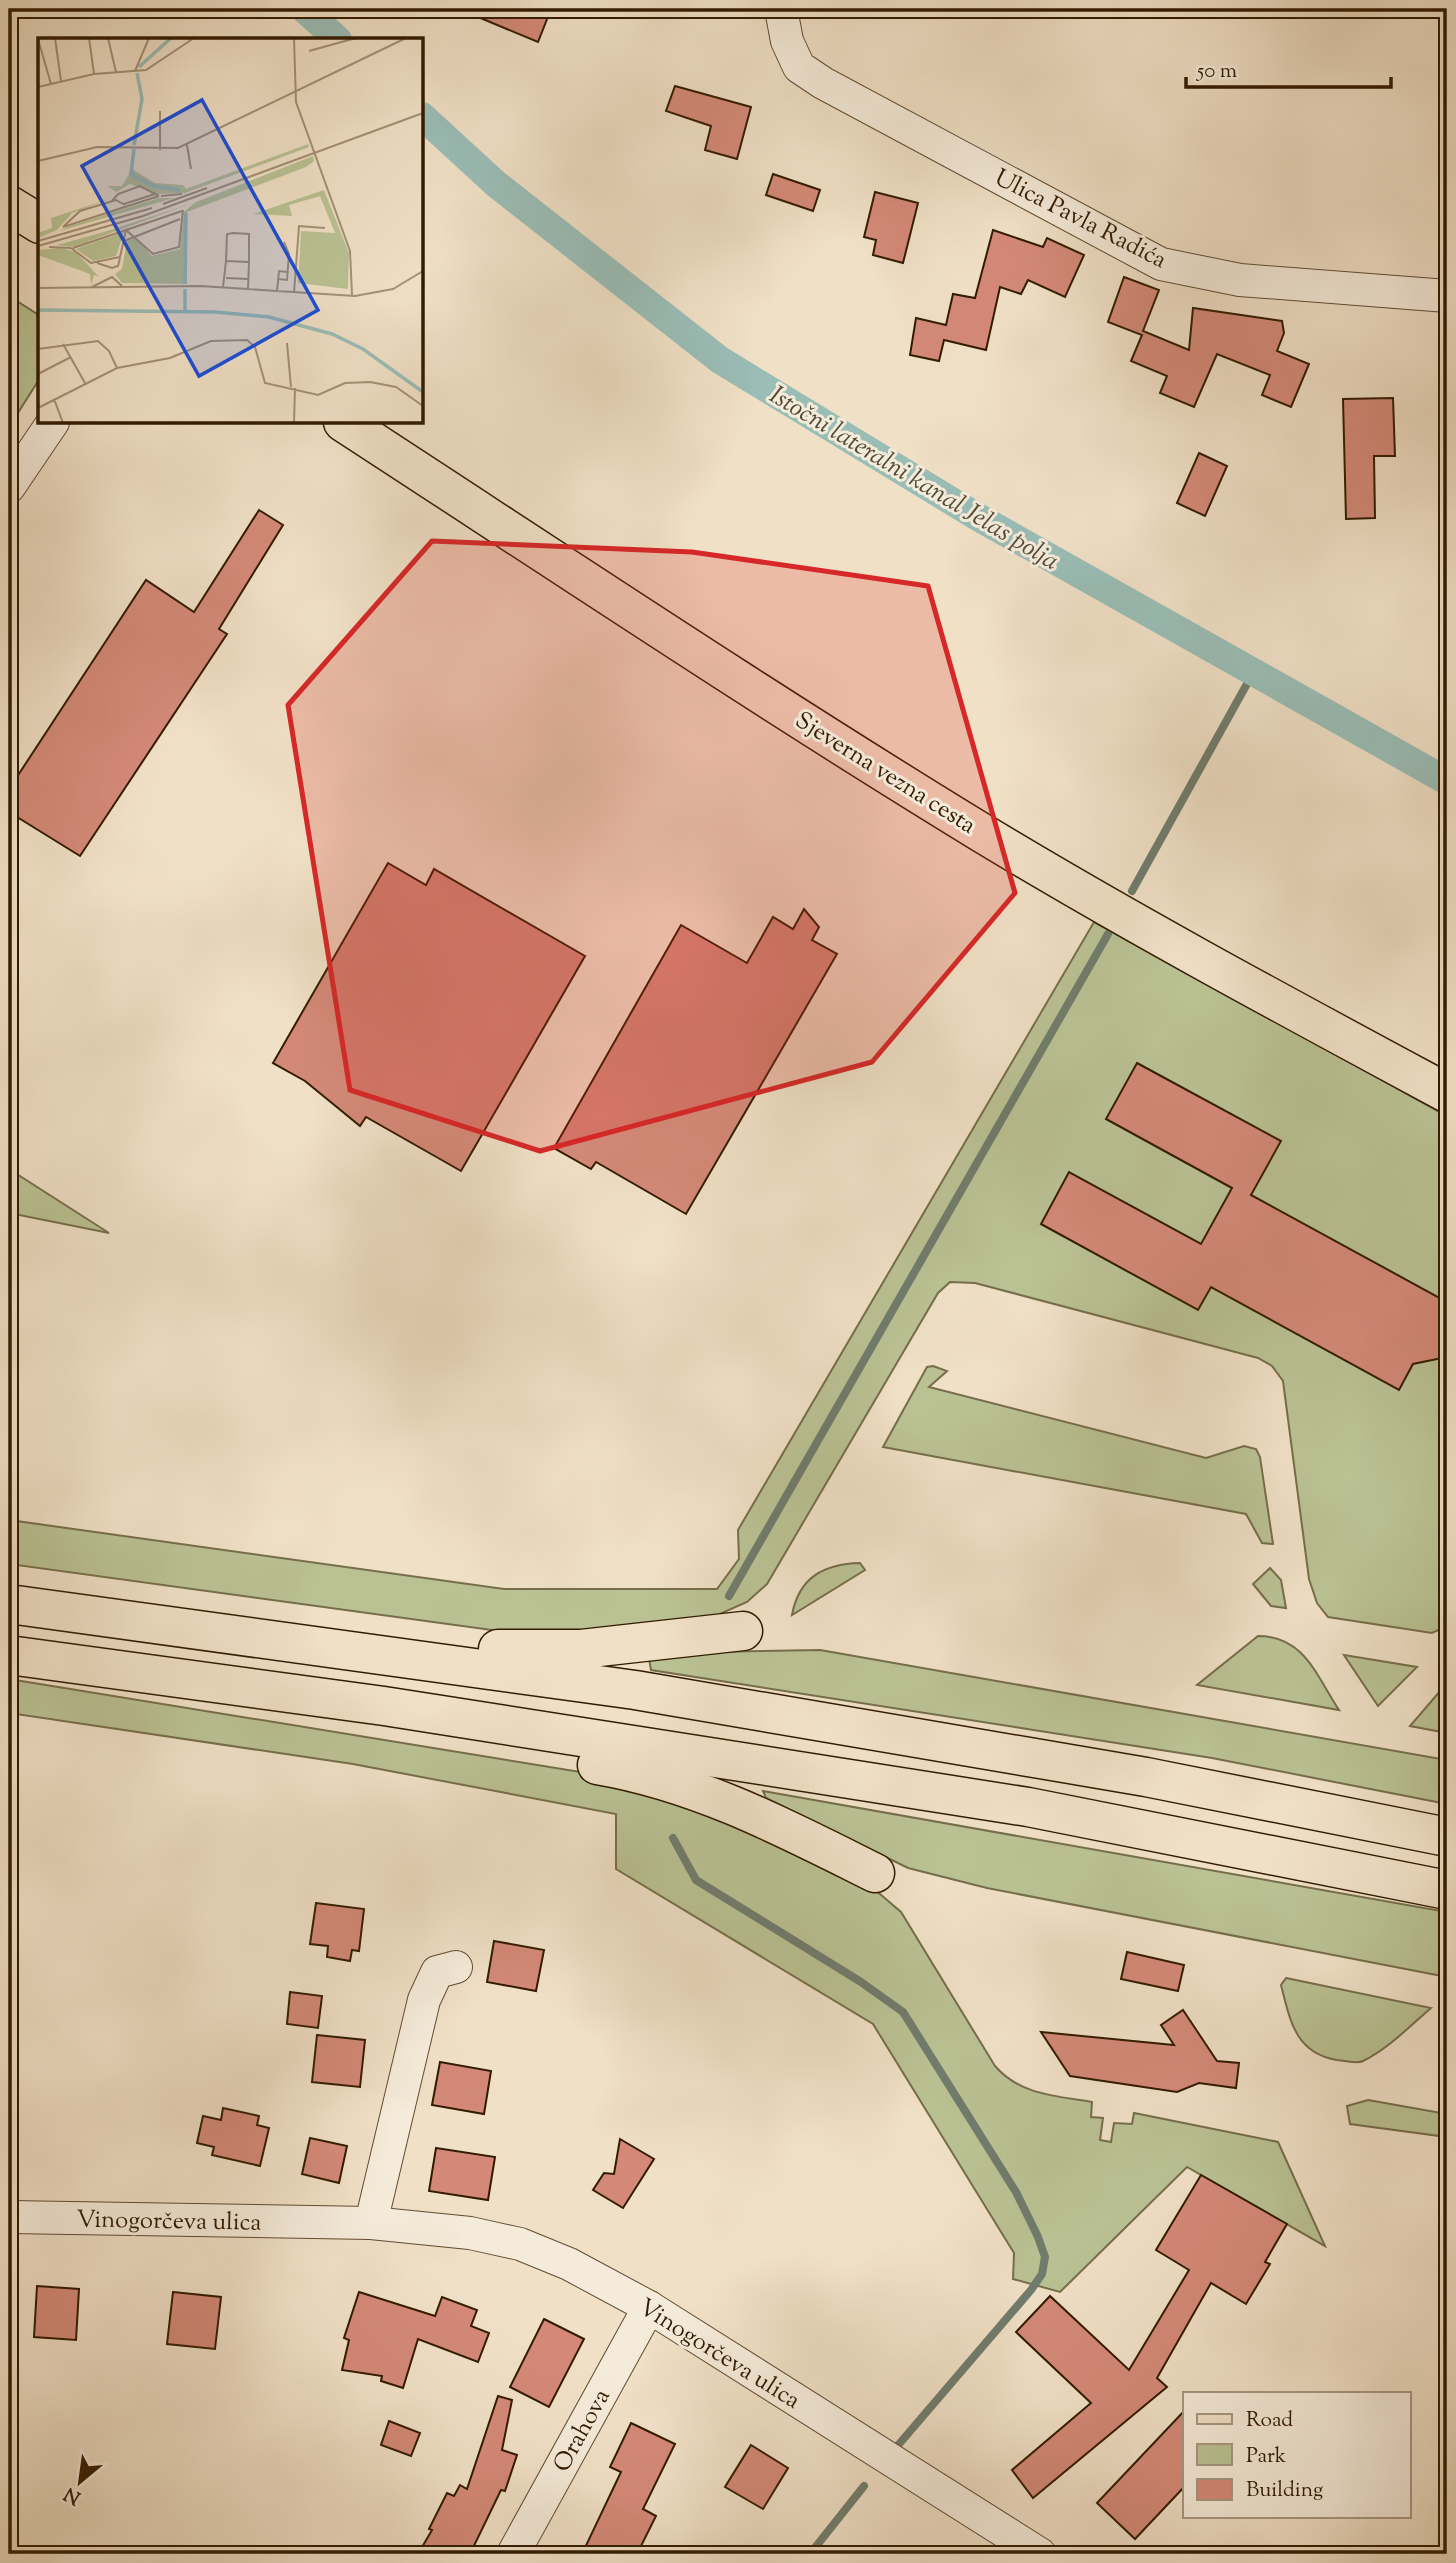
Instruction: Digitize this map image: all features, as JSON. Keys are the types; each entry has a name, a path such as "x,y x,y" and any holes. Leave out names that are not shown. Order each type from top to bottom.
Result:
{"main road":[{"path":"9,205 38,224"},
{"name":"Sjeverna vezna cesta","path":"346,424 983,834 1153,933 1447,1093"},
{"path":"9,1604 635,1690 1146,1777 1447,1837"},
{"path":"228,1632 249,1626 307,1622 539,1651 743,1631"},
{"path":"9,1655 384,1706 1028,1807 1447,1890"},
{"path":"384,1706 411,1722 477,1744 633,1771 701,1791 755,1813 875,1874"}],"street":[{"name":"Ulica Pavla Radića","path":"781,9 788,41 799,67 823,83 1161,264 1240,280 1447,296"},
{"path":"9,488 52,424"},
{"path":"372,2223 424,2000 438,1972 456,1967"},
{"name":"Vinogorčeva ulica","path":"9,2217 372,2223 470,2233 520,2244 569,2264 649,2307 1040,2554"},
{"name":"Orahova","path":"513,2554 649,2307"}],"highlighted area":[{"path":"432,541 692,552 928,586 1015,893 872,1062 540,1151 350,1090 288,705"}],"green space":[{"path":"9,296 37,314 38,381 9,427"},
{"path":"1094,922 1447,1116 1447,1626 1432,1633 1328,1617 1317,1603 1309,1579 1283,1381 1272,1366 1258,1358 975,1283 950,1282 938,1293 767,1584 747,1602 713,1617 586,1633 514,1633 9,1564 9,1520 504,1589 717,1589 739,1559 738,1530"},
{"path":"9,1169 109,1233 9,1213"},
{"path":"933,1366 947,1371 929,1387 1206,1458 1244,1446 1256,1449 1260,1457 1273,1544 1262,1543 1246,1514 883,1447 927,1367"},
{"path":"860,1563 865,1570 792,1615 801,1591 815,1575 835,1566"},
{"path":"1270,1568 1281,1580 1286,1608 1271,1606 1253,1584"},
{"path":"1258,1636 1274,1638 1298,1650 1315,1671 1339,1710 1197,1685"},
{"path":"820,1650 1447,1760 1447,1804 1212,1758 651,1670 648,1653"},
{"path":"1344,1655 1417,1667 1378,1706"},
{"path":"9,1679 636,1781 834,1867 880,1894 901,1912 995,2066 1005,2076 1027,2089 1092,2102 1091,2117 1103,2118 1100,2140 1111,2142 1114,2123 1132,2124 1134,2113 1278,2142 1325,2246 1187,2167 1060,2292 1013,2279 1014,2253 873,2024 616,1869 616,1814 353,1764 9,1713"},
{"path":"1447,1683 1447,1733 1410,1726"},
{"path":"763,1791 1447,1912 1447,1977 987,1888 908,1868 766,1798"},
{"path":"1286,1978 1431,2008 1373,2056 1354,2062 1337,2060 1312,2050 1297,2033 1281,1985"},
{"path":"1368,2100 1447,2114 1447,2137 1350,2124 1347,2106"}],"building":[{"path":"459,9 551,9 538,42"},
{"path":"675,86 751,107 737,159 705,150 711,126 666,111"},
{"path":"773,174 820,190 813,211 766,195"},
{"path":"875,192 918,203 903,263 873,255 876,240 864,237"},
{"path":"993,230 1043,247 1047,238 1084,255 1065,297 1028,280 1021,294 1000,287 986,350 944,340 939,361 910,355 916,318 946,325 953,294 975,298"},
{"path":"1124,277 1159,290 1143,331 1189,350 1193,308 1282,321 1284,333 1277,351 1309,364 1291,407 1262,395 1270,375 1217,354 1194,407 1160,393 1167,376 1131,361 1142,335 1108,322"},
{"path":"1393,398 1395,456 1374,456 1375,518 1346,519 1343,399"},
{"path":"1199,453 1227,466 1205,516 1177,503"},
{"path":"259,510 283,525 219,629 227,634 80,856 9,812 9,789 146,580 194,612"},
{"path":"388,863 426,885 434,869 585,956 461,1171 366,1117 360,1126 305,1081 273,1063"},
{"path":"804,909 819,927 812,940 837,954 686,1214 596,1162 591,1169 554,1148 681,925 747,963 773,917 793,929"},
{"path":"1137,1063 1281,1141 1251,1195 1447,1302 1447,1357 1413,1364 1399,1390 1211,1287 1198,1310 1041,1224 1069,1172 1201,1244 1232,1188 1106,1119"},
{"path":"316,1903 364,1909 359,1951 352,1950 350,1961 327,1957 328,1946 310,1944"},
{"path":"494,1941 544,1950 536,1991 487,1982"},
{"path":"1127,1952 1184,1965 1178,1991 1121,1979"},
{"path":"290,1992 322,1996 318,2028 287,2024"},
{"path":"1183,2010 1217,2061 1239,2063 1236,2088 1199,2083 1177,2092 1070,2076 1041,2032 1174,2045 1161,2025"},
{"path":"317,2035 365,2040 360,2087 312,2082"},
{"path":"440,2062 491,2071 484,2114 432,2105"},
{"path":"223,2108 259,2116 257,2125 269,2128 260,2166 212,2155 214,2147 197,2143 203,2116 221,2120"},
{"path":"310,2138 347,2146 339,2183 302,2174"},
{"path":"620,2139 654,2159 623,2208 593,2190 604,2173 614,2174"},
{"path":"436,2148 495,2157 488,2200 429,2191"},
{"path":"1201,2175 1287,2224 1265,2262 1270,2264 1246,2304 1211,2283 1157,2378 1167,2387 1033,2498 1012,2470 1091,2403 1016,2332 1050,2296 1129,2370 1189,2270 1156,2250"},
{"path":"37,2286 79,2289 76,2340 34,2337"},
{"path":"173,2292 221,2297 215,2349 167,2344"},
{"path":"359,2292 435,2316 442,2297 477,2310 471,2326 489,2333 478,2362 418,2339 403,2388 381,2381 382,2376 342,2370 349,2340 344,2338"},
{"path":"544,2319 584,2339 549,2407 510,2387"},
{"path":"498,2396 512,2400 502,2450 517,2455 505,2491 501,2490 470,2554 418,2554 432,2530 429,2529 447,2493 454,2496 460,2485 467,2489"},
{"path":"1183,2412 1183,2488 1135,2539 1097,2503"},
{"path":"389,2421 420,2433 411,2456 381,2445"},
{"path":"631,2423 675,2444 643,2509 656,2516 637,2554 582,2554 621,2472 610,2467"},
{"path":"751,2445 788,2468 763,2509 725,2487"}],"waterway":[{"name":"Istočni lateralni kanal Jelas polja","path":"304,9 336,38"},
{"name":"Istočni lateralni kanal Jelas polja","path":"424,118 496,184 720,360 976,516 1447,781"},
{"path":"1132,891 1253,673"},
{"path":"729,1596 1108,934"},
{"path":"673,1838 696,1880 861,1982 903,2012 1016,2192 1038,2237 1045,2257 1042,2274 894,2450"},
{"path":"810,2554 864,2486"}]}
